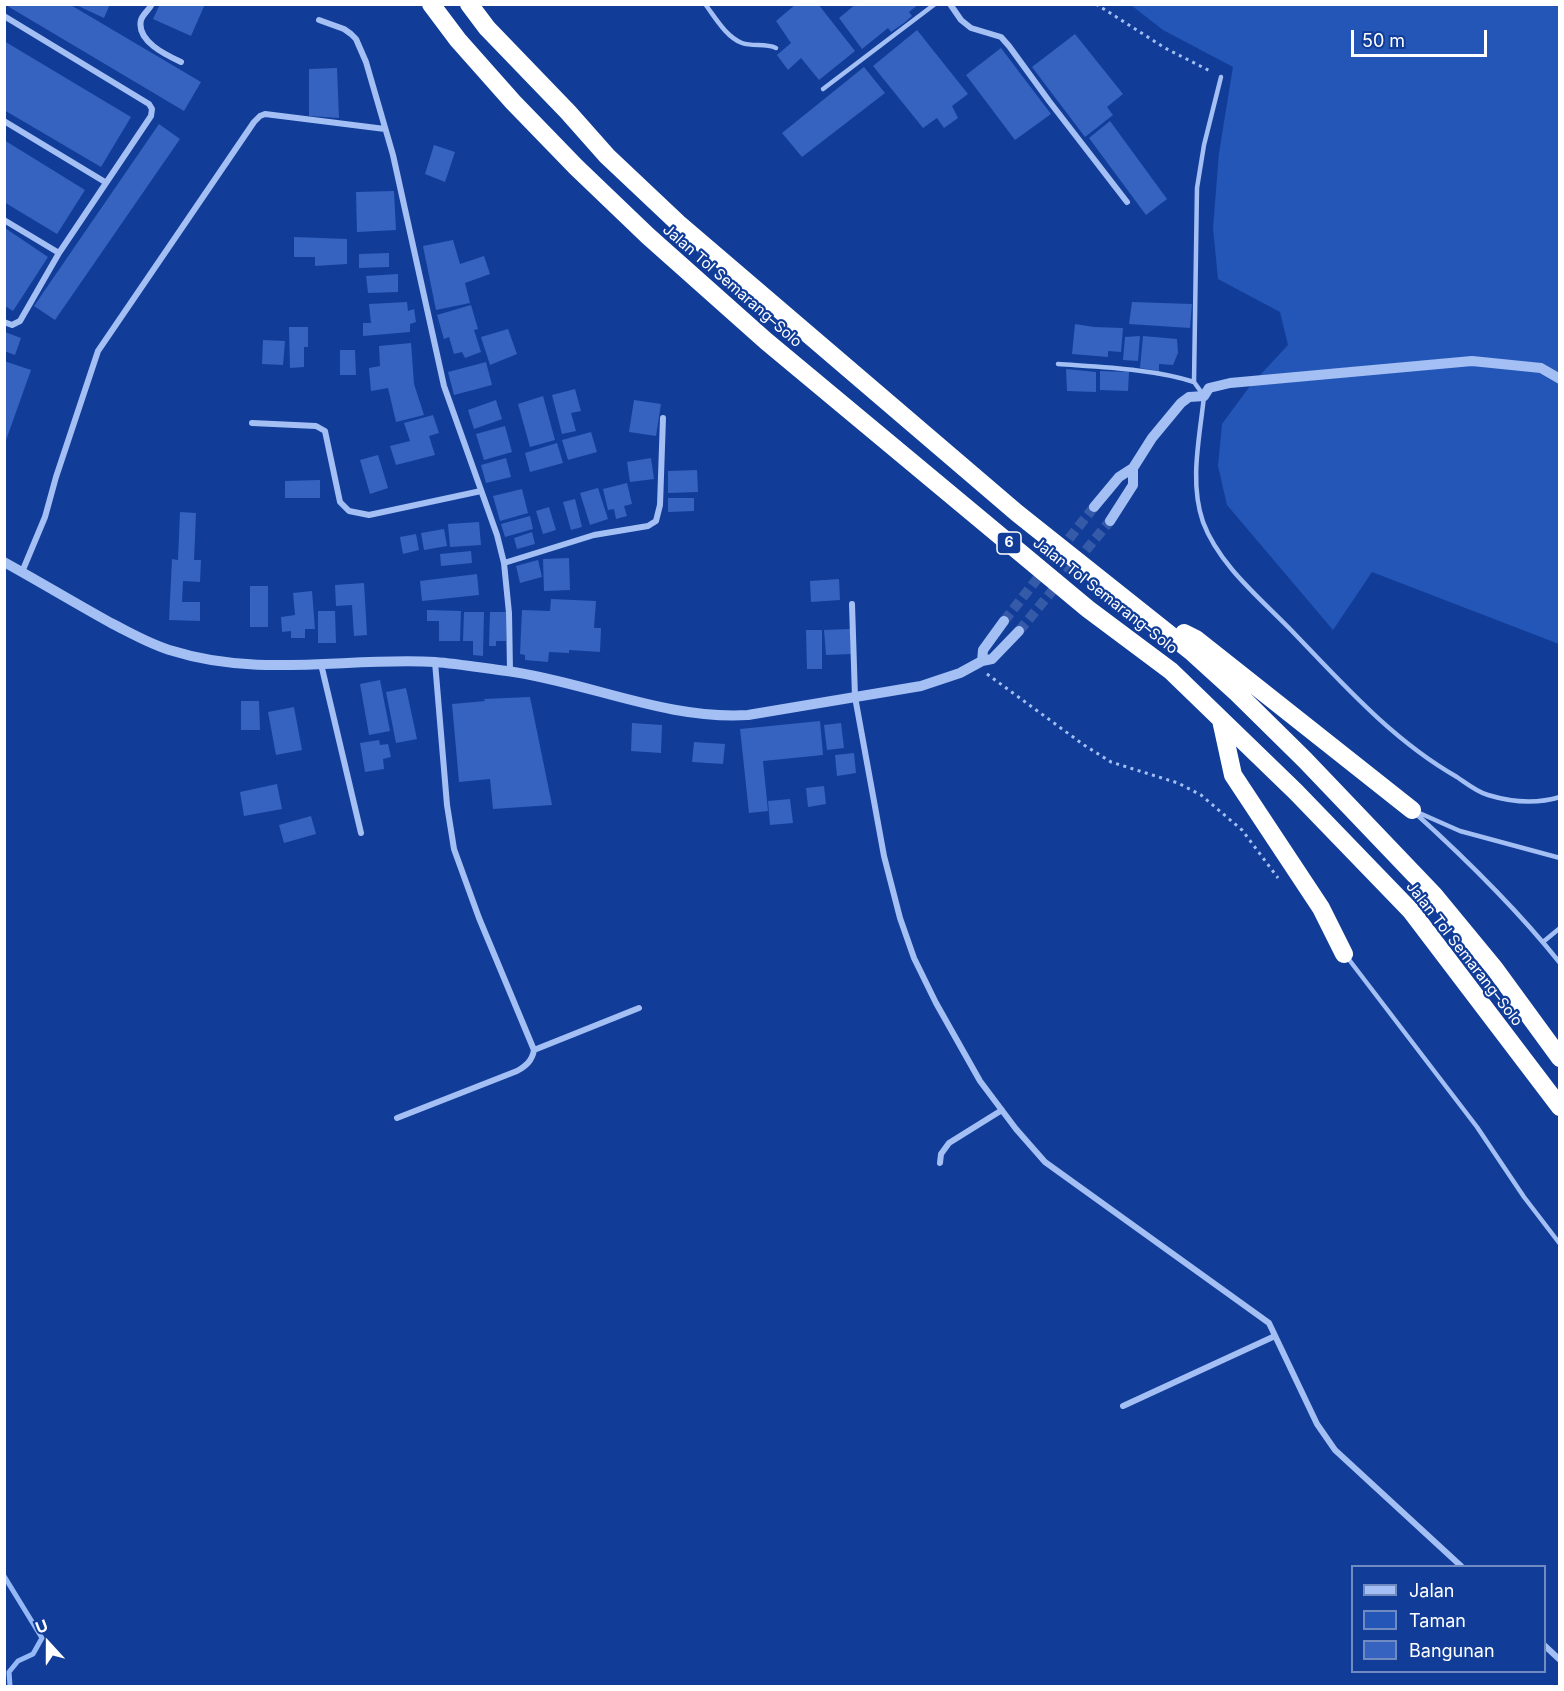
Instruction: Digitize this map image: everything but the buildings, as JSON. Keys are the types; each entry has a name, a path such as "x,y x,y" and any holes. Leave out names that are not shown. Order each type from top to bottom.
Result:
{"highway":[{"name":"Jalan Tol Semarang–Solo","path":"431,4 513,102 648,236 766,341 1079,602 1171,671 1296,792 1411,911 1560,1107"},
{"name":"Jalan Tol Semarang–Solo","path":"469,4 487,28 607,156 678,223 1017,513 1193,653 1237,693 1305,760 1434,895 1495,969 1560,1058"},
{"path":"1132,604 1196,639 1412,810"},
{"path":"1221,720 1233,775 1321,908 1344,954"}],"street":[{"path":"152,4 140,23 141,33 155,47 182,62"},
{"path":"950,4 961,20 971,28 1001,37 1128,202"},
{"path":"4,16 151,106 152,113 58,253 20,321 12,326 4,322"},
{"path":"319,20 344,29 357,39 366,62 393,155 444,386 497,535 504,563 509,613 510,671"},
{"path":"22,572 45,517 98,351 254,122 266,114 385,129"},
{"path":"4,122 105,182"},
{"path":"4,220 58,253"},
{"path":"1094,507 1119,477 1133,468 1152,438 1181,403 1189,397 1204,396 1209,388 1230,383 1472,361 1541,368 1560,379"},
{"path":"504,563 594,535 645,527 654,523 660,505 663,418"},
{"path":"252,423 307,425 316,426 325,431 340,502 349,511 369,515 481,491"},
{"path":"1110,521 1133,485 1133,468"},
{"path":"4,562 147,642 174,652 237,663 266,665 435,662 510,671 651,705 725,716 748,715 939,681 992,659 1019,631"},
{"path":"852,604 855,697 884,856 900,918 910,948 936,1003 980,1081 1045,1162 1269,1323 1317,1424 1335,1450 1460,1565"},
{"path":"979,663 983,650 1004,621"},
{"path":"397,1118 517,1071 533,1058 534,1050 479,918 454,849 447,805 435,662"},
{"path":"321,664 361,833"},
{"path":"534,1050 639,1008"},
{"path":"940,1163 941,1154 949,1143 1002,1110"},
{"path":"1123,1406 1275,1336"},
{"path":"1546,1646 1560,1660"}],"lane":[{"path":"705,4 723,29 741,43 776,48"},
{"path":"823,89 936,4"},
{"path":"1194,382 1197,188 1204,145 1221,77"},
{"path":"1058,364 1180,377 1194,382 1204,396 1195,491 1203,521 1227,564 1342,683 1419,754 1487,795 1523,802 1548,801 1560,797"},
{"path":"1412,810 1460,831 1523,850 1560,858"},
{"path":"1412,810 1481,873 1560,963"},
{"path":"1543,942 1560,928"},
{"path":"1344,954 1477,1127 1524,1197 1560,1245"}],"path":[{"path":"1096,4 1165,48 1221,77"},
{"path":"979,663 1084,746 1111,762 1178,783 1201,795 1242,830 1280,882"}],"green space":[{"path":"1131,5 1559,5 1559,644 1372,572 1333,630 1227,505 1218,466 1222,424 1250,386 1288,345 1280,312 1218,279 1213,228 1219,153 1233,67 1163,30"}],"waterway":[{"path":"4,1576 42,1638 33,1654 18,1661 9,1672 10,1686"}],"tunnel":[{"path":"1004,621 1094,507"},
{"path":"1019,631 1110,521"}]}
